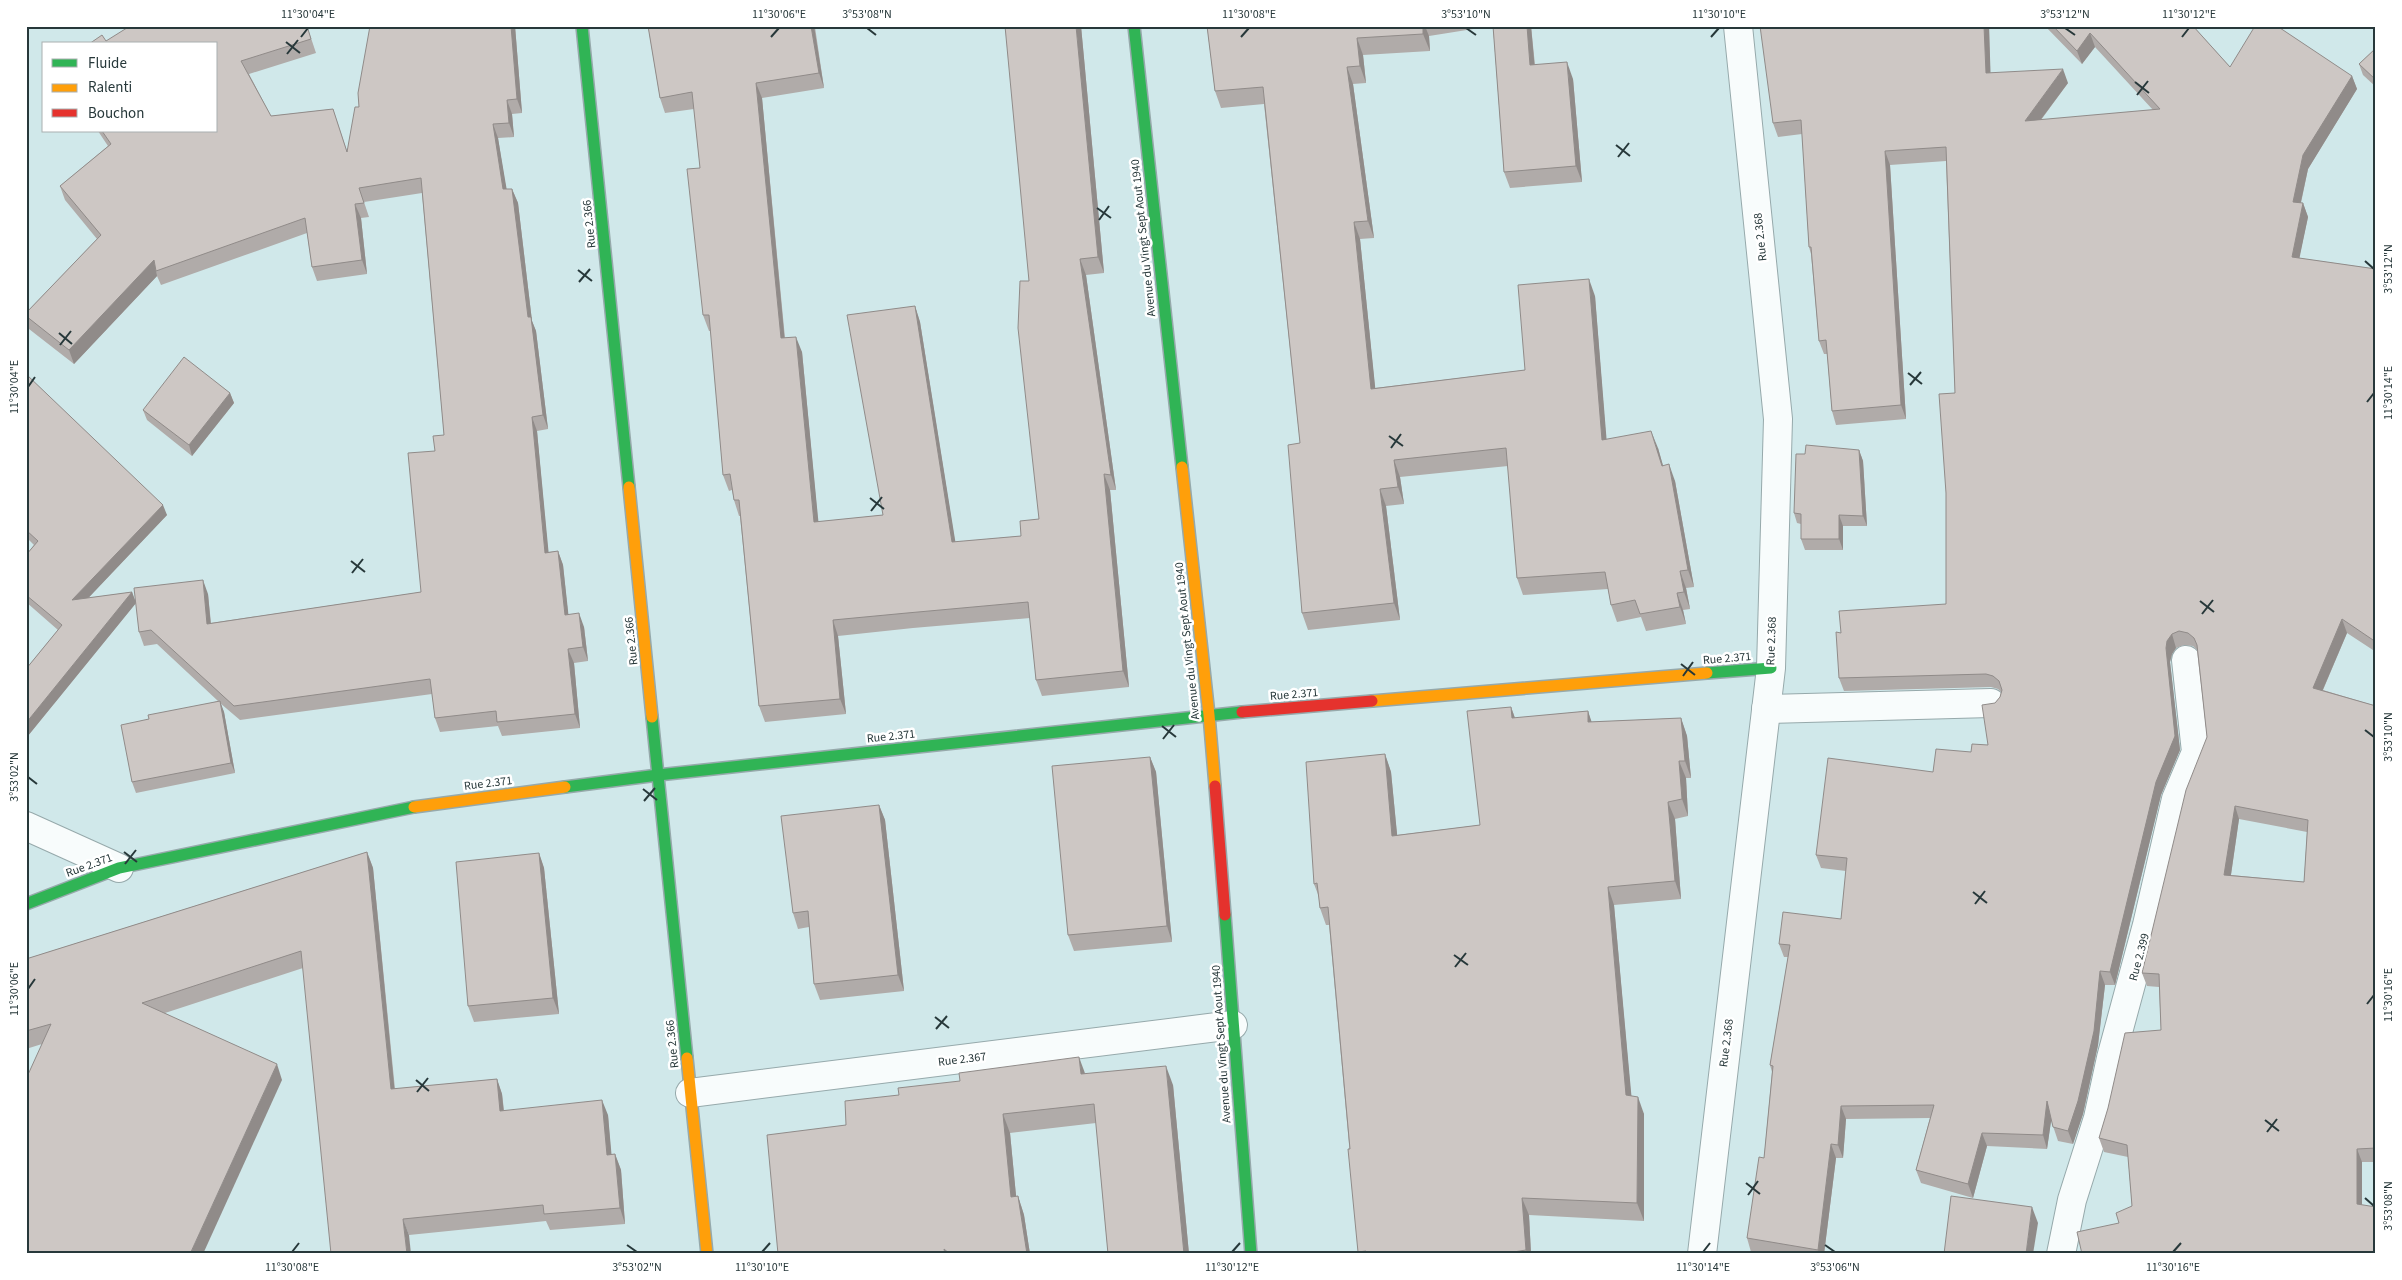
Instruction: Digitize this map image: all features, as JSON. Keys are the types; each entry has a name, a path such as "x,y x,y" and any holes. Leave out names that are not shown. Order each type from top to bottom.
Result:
{"street":[{"name":"Rue 2.366","path":"582,26 707,1254"},
{"name":"Avenue du Vingt Sept Aout 1940","path":"1134,26 1209,715 1251,1254"},
{"name":"Rue 2.368","path":"1702,1254 1770,668 1778,419 1738,26"},
{"name":"Rue 2.399","path":"2061,1254 2072,1200 2098,1118 2111,1058 2147,925 2176,799 2196,752 2186,660"},
{"name":"Rue 2.371","path":"26,904 119,868 417,806 658,774 1209,715 1770,668"},
{"path":"1766,709 1991,704"},
{"path":"26,826 119,868"},
{"name":"Rue 2.367","path":"690,1093 1233,1025"}],"building":[{"path":"130,26 307,26 311,39 241,61 271,116 333,109 347,152 355,107 359,107 358,93 370,26 511,26 517,99 507,100 509,123 493,124 503,189 512,189 528,317 531,317 543,415 532,417 545,553 558,551 565,615 579,613 583,647 568,649 575,714 497,722 496,711 435,718 430,679 234,706 151,630 139,632 134,588 203,580 207,624 421,592 408,453 435,451 433,436 444,435 421,178 359,188 364,203 355,204 362,260 312,267 305,218 156,271 154,260 69,350 26,316 26,313 101,235 60,186 111,144 103,132 218,132 218,42 92,42 102,35 106,41"},
{"path":"648,26 811,26 819,73 756,83 781,338 796,337 814,522 883,515 847,315 915,306 952,542 1021,536 1020,521 1039,519 1018,328 1020,281 1029,281 1005,26 1076,26 1098,257 1080,259 1111,475 1104,474 1123,671 1036,680 1028,602 833,620 840,699 759,706 739,500 734,500 730,474 723,475 709,315 703,315 687,169 700,168 692,92 660,98"},
{"path":"1207,26 1423,26 1423,34 1357,38 1360,66 1347,67 1368,221 1354,222 1371,389 1525,370 1518,285 1589,279 1602,440 1651,431 1662,466 1669,464 1688,570 1680,571 1684,592 1677,593 1680,607 1640,614 1635,600 1611,605 1605,572 1517,578 1506,448 1394,460 1398,487 1380,489 1394,603 1302,613 1288,445 1300,443 1263,87 1215,91"},
{"path":"1493,26 1527,26 1530,65 1567,62 1576,166 1504,172"},
{"path":"1760,26 1984,26 1986,73 2063,69 2025,121 2160,109 2090,33 2077,51 2053,26 2193,26 2230,67 2255,26 2277,26 2352,76 2303,155 2293,202 2303,203 2292,257 2376,269 2376,642 2342,619 2313,688 2376,706 2376,1148 2357,1149 2357,1204 2376,1207 2376,1254 2082,1254 2077,1232 2119,1223 2116,1213 2132,1206 2127,1145 2099,1138 2108,1108 2125,1033 2161,1030 2159,974 2142,973 2186,790 2207,737 2197,645 2194,638 2188,633 2179,631 2172,634 2167,641 2166,648 2175,736 2156,782 2110,972 2100,971 2094,1031 2078,1101 2068,1131 2053,1127 2047,1101 2043,1135 1982,1133 1968,1184 1916,1170 1934,1105 1841,1106 1838,1145 1831,1144 1818,1250 1747,1238 1759,1157 1764,1158 1773,1066 1770,1065 1790,945 1779,944 1783,912 1841,919 1847,858 1816,855 1828,758 1933,772 1936,749 1971,752 1972,744 1988,745 1982,705 1995,703 2000,697 2002,690 1999,681 1993,676 1986,674 1839,678 1836,632 1841,633 1839,611 1946,604 1946,493 1939,394 1955,393 1946,147 1885,151 1901,405 1832,411 1826,340 1819,341 1811,247 1809,247 1801,120 1773,123","holes":["2235,806 2308,820 2304,882 2224,875"]},
{"path":"2376,48 2376,80 2359,64"},
{"path":"184,357 230,393 189,445 143,410"},
{"path":"26,374 163,505 72,600 132,592 26,723 26,669 62,625 26,595 26,555 38,541 26,530"},
{"path":"1806,445 1859,450 1863,516 1839,515 1839,539 1801,539 1801,514 1794,513 1796,454 1805,454"},
{"path":"220,701 231,763 132,782 121,725 149,719 148,715"},
{"path":"1511,707 1512,718 1588,711 1588,722 1681,718 1685,761 1679,761 1682,799 1668,802 1675,881 1608,887 1626,1095 1638,1097 1637,1203 1522,1198 1526,1250 1501,1254 1367,1254 1366,1251 1358,1252 1328,907 1320,908 1317,883 1314,884 1306,762 1385,754 1392,836 1480,825 1467,711"},
{"path":"1150,757 1167,926 1068,935 1052,766"},
{"path":"879,805 898,975 814,984 808,911 793,913 781,816"},
{"path":"367,852 391,1089 497,1079 500,1111 602,1100 607,1155 615,1154 620,1208 544,1214 543,1205 403,1219 407,1254 331,1254 301,951 142,1003 277,1064 190,1254 26,1254 26,1079 51,1024 26,1031 26,959"},
{"path":"539,853 553,998 468,1006 456,862"},
{"path":"1079,1057 1081,1074 1166,1066 1184,1254 1108,1254 1094,1104 1003,1114 1011,1197 1018,1196 1027,1254 950,1254 944,1249 945,1254 778,1254 767,1135 846,1125 845,1101 899,1095 898,1088 960,1081 959,1073"},
{"path":"1951,1196 2032,1207 2026,1254 1944,1254"}],"traffic: fast":[{"path":"582,26 629,487"},
{"path":"1134,26 1182,467"},
{"path":"1707,673 1771,668"},
{"path":"565,787 658,775 1242,712"},
{"path":"652,717 687,1058"},
{"path":"26,904 119,868 414,807"},
{"path":"1225,915 1251,1254"}],"traffic: slow":[{"path":"1182,467 1215,786"},
{"path":"629,487 652,717"},
{"path":"1372,701 1707,673"},
{"path":"414,807 565,787"},
{"path":"687,1058 707,1254"}],"traffic: jam":[{"path":"1242,712 1372,701"},
{"path":"1215,786 1225,915"}]}
